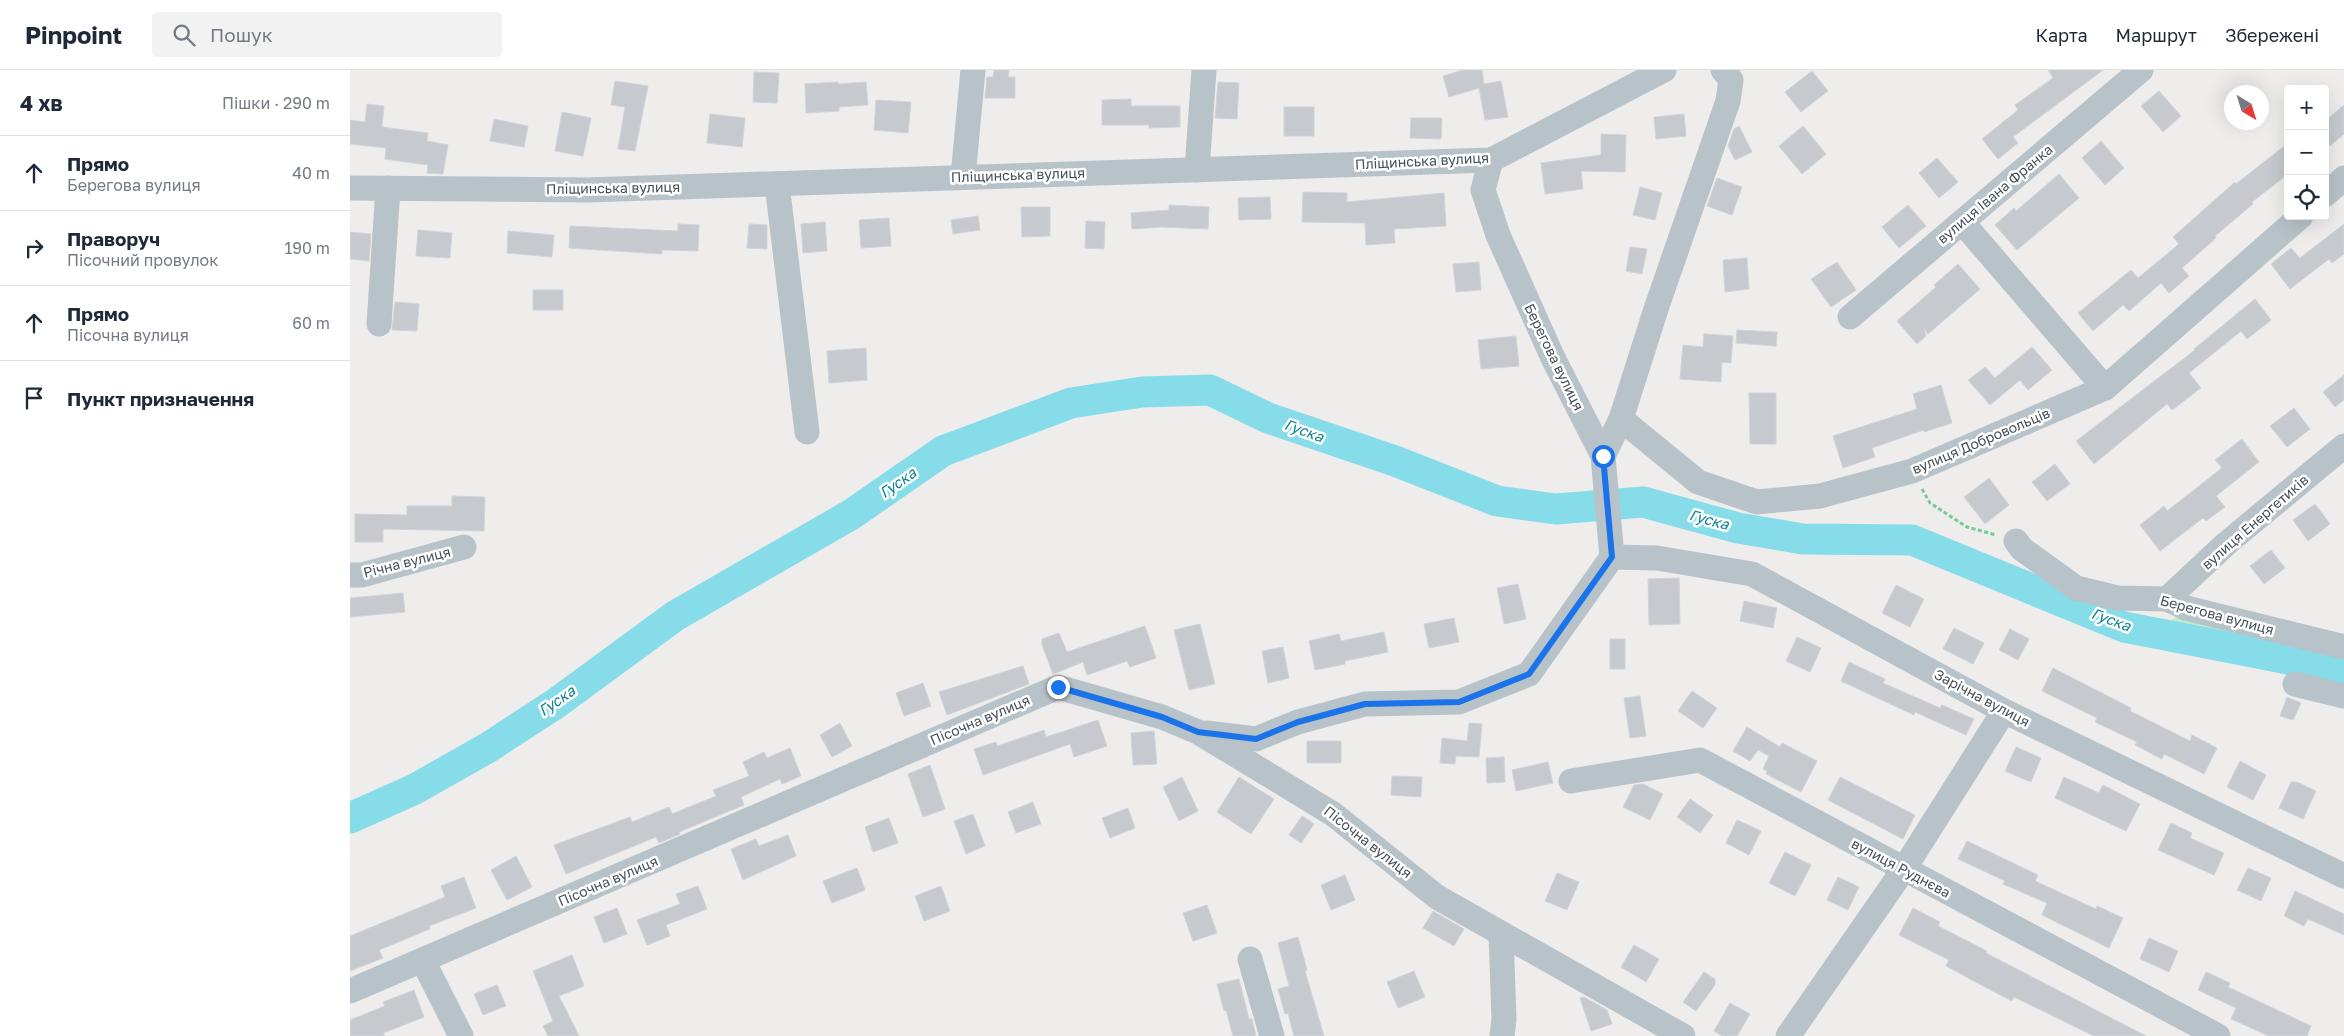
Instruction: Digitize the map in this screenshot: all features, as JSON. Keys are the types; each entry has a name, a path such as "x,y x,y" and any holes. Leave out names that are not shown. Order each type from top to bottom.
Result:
{"street":[{"path":"963,177 973,70"},
{"path":"1198,170 1204,70"},
{"name":"Пліщинська вулиця","path":"350,188 587,190 1491,160 1664,70"},
{"path":"1603,456 1621,419 1656,309 1728,101 1731,80 1723,70"},
{"name":"вулиця Івана Франка","path":"1850,317 2141,70"},
{"name":"Берегова вулиця","path":"1491,160 1483,190 1498,235 1552,356 1603,456 1612,557"},
{"path":"2329,191 2344,178"},
{"path":"777,184 807,432"},
{"path":"379,324 388,188"},
{"name":"вулиця Добровольців","path":"1621,419 1698,482 1757,502 1820,496 1912,472 2105,388 2296,220"},
{"path":"1962,222 2105,388"},
{"name":"вулиця Енергетиків","path":"2168,599 2228,543 2344,446"},
{"name":"Берегова вулиця","path":"2016,541 2022,549 2076,588 2117,598 2168,599 2186,608 2344,647"},
{"name":"Річна вулиця","path":"350,575 362,575 464,547"},
{"path":"1198,732 1256,739 1298,722 1365,704 1459,702 1529,674 1612,557"},
{"name":"Зарічна вулиця","path":"1612,557 1657,558 1752,574 2004,711 2344,876"},
{"path":"2295,684 2344,696"},
{"name":"Пісочна вулиця","path":"350,991 1058,687 1162,717 1198,732 1333,814 1437,897 1683,1036"},
{"path":"1788,1036 1904,869 2004,711"},
{"name":"вулиця Руднєва","path":"1571,781 1700,760 2218,1036"},
{"path":"1500,934 1504,1019 1502,1036"},
{"path":"1250,959 1272,1036"},
{"path":"423,961 461,1036"}],"path":[{"path":"1912,472 1930,503 1967,526 2016,541"}],"green space":[{"path":"2178,616 2344,656 2344,688 2139,641"}],"building":[{"path":"994,70 1009,70 1008,77 1015,77 1015,98 985,98 987,77 993,77"},
{"path":"1463,70 1482,70 1484,84 1501,81 1508,117 1485,120 1479,88 1449,97 1443,76"},
{"path":"2048,70 2103,70 2013,137 2018,143 1998,159 1982,139 2018,110 2015,105 2053,78"},
{"path":"1812,71 1828,91 1801,112 1785,92"},
{"path":"754,72 779,73 777,103 753,102"},
{"path":"615,81 648,86 635,151 618,149 625,107 611,105"},
{"path":"838,82 838,84 866,82 868,105 839,107 839,111 806,113 805,84"},
{"path":"1218,82 1239,83 1237,119 1215,118"},
{"path":"2159,91 2181,116 2163,132 2141,106"},
{"path":"1131,99 1131,106 1180,106 1180,127 1149,128 1149,125 1102,125 1102,100"},
{"path":"876,100 911,102 908,133 874,130"},
{"path":"367,104 384,106 382,127 428,133 427,141 448,145 443,174 427,173 428,165 385,159 386,148 350,144 350,120 365,122"},
{"path":"2344,105 2344,134 2329,147 2329,130 2329,118"},
{"path":"1284,107 1314,107 1314,136 1284,136"},
{"path":"562,112 591,118 583,156 555,151"},
{"path":"710,114 745,118 742,147 707,143"},
{"path":"1684,114 1686,136 1656,139 1654,117"},
{"path":"1411,118 1442,118 1441,139 1410,138"},
{"path":"494,119 528,126 524,147 490,141"},
{"path":"1739,126 1752,152 1735,160 1728,146 1734,129"},
{"path":"1803,126 1826,154 1802,174 1779,146"},
{"path":"1601,134 1626,135 1625,172 1581,171 1583,189 1545,194 1541,163 1601,155"},
{"path":"2101,141 2124,168 2105,185 2082,158"},
{"path":"2284,146 2284,177 2252,202 2253,204 2215,236 2216,238 2182,268 2189,276 2169,293 2161,283 2129,311 2123,305 2093,331 2078,313 2131,270 2138,278 2179,244 2173,237 2235,182 2236,184"},
{"path":"1937,158 1958,182 1939,198 1919,173"},
{"path":"2059,174 2079,198 2017,250 1995,225 2014,208 2016,211"},
{"path":"1717,178 1742,187 1732,215 1707,206"},
{"path":"1640,187 1662,193 1655,220 1633,215"},
{"path":"1303,192 1347,193 1347,202 1444,193 1446,226 1394,229 1395,243 1366,245 1365,223 1302,222"},
{"path":"1270,197 1271,219 1239,220 1238,198"},
{"path":"1169,205 1209,207 1208,229 1161,227 1132,229 1131,213 1169,210"},
{"path":"1908,205 1926,226 1899,248 1882,227"},
{"path":"1021,207 1050,207 1050,236 1022,237"},
{"path":"978,216 980,230 953,234 951,220"},
{"path":"889,218 891,246 861,248 859,220"},
{"path":"1086,221 1105,222 1104,249 1085,248"},
{"path":"825,222 827,251 803,253 801,224"},
{"path":"678,224 699,225 698,251 662,250 662,254 569,248 570,226 678,231"},
{"path":"749,224 767,225 767,249 747,248"},
{"path":"2344,224 2344,254 2332,263 2329,259 2290,289 2271,264 2291,248 2300,258"},
{"path":"418,230 452,233 450,258 416,256"},
{"path":"508,231 554,235 552,257 507,253"},
{"path":"350,232 371,234 369,261 350,259"},
{"path":"1630,247 1647,249 1642,274 1626,271"},
{"path":"1747,258 1749,289 1725,292 1723,260"},
{"path":"1479,262 1481,290 1456,292 1453,264"},
{"path":"1837,262 1856,290 1831,307 1811,279"},
{"path":"1958,264 1980,289 1928,334 1924,328 1926,336 1917,344 1897,321 1936,287 1934,285"},
{"path":"533,290 563,290 563,310 533,310"},
{"path":"2255,299 2271,320 2247,339 2241,331 2189,373 2201,388 2172,410 2167,404 2094,464 2076,441 2195,350"},
{"path":"395,302 419,304 417,331 392,330"},
{"path":"1737,330 1777,332 1776,346 1736,343"},
{"path":"1704,334 1733,336 1731,363 1722,362 1721,382 1680,379 1683,345 1703,347"},
{"path":"1516,336 1519,366 1481,369 1478,340"},
{"path":"2032,347 2052,370 2028,390 2020,380 1990,405 1968,380 1985,367 1995,378"},
{"path":"866,348 867,380 829,383 827,351"},
{"path":"2344,375 2344,400 2335,407 2323,392"},
{"path":"1941,385 1952,423 1924,432 1924,430 1872,448 1875,457 1843,468 1833,436 1917,409 1913,394"},
{"path":"1749,393 1776,393 1776,444 1750,444"},
{"path":"2294,408 2310,429 2287,447 2270,426"},
{"path":"2242,439 2259,462 2216,496 2225,507 2206,521 2203,518 2160,551 2140,525 2164,506 2167,511 2222,468 2215,460"},
{"path":"2055,464 2070,484 2047,501 2032,482"},
{"path":"1989,478 2009,505 1985,524 1964,497"},
{"path":"452,496 485,497 484,531 383,529 383,542 355,542 355,514 407,515 407,506 452,506"},
{"path":"2315,504 2330,524 2308,541 2293,520"},
{"path":"2271,550 2285,568 2264,584 2250,566"},
{"path":"1679,578 1680,624 1649,625 1648,579"},
{"path":"1518,584 1526,619 1504,624 1497,588"},
{"path":"1896,585 1924,599 1910,627 1882,613"},
{"path":"403,593 405,612 350,617 350,598"},
{"path":"1744,601 1777,608 1773,628 1740,621"},
{"path":"1454,618 1459,642 1429,648 1424,624"},
{"path":"1200,624 1215,684 1189,690 1174,630"},
{"path":"1145,626 1156,658 1130,667 1127,661 1087,675 1083,662 1053,674 1042,645 1042,639 1059,633 1067,652"},
{"path":"1954,628 1984,643 1973,664 1943,649"},
{"path":"2010,629 2029,639 2018,660 1999,650"},
{"path":"1384,632 1388,652 1345,661 1345,664 1315,670 1309,641 1339,634 1341,641"},
{"path":"1797,637 1821,648 1810,672 1786,661"},
{"path":"1610,639 1625,639 1625,669 1610,669"},
{"path":"1283,647 1289,678 1268,683 1262,651"},
{"path":"1849,662 1885,679 1883,683 1940,708 1942,705 1974,719 1966,735 1915,712 1914,715 1841,681"},
{"path":"1023,666 1029,684 947,715 939,692"},
{"path":"2053,668 2131,708 2130,711 2190,741 2192,735 2217,748 2204,774 2164,754 2162,759 2135,745 2137,742 2095,722 2097,718 2042,691"},
{"path":"923,683 931,706 904,716 896,693"},
{"path":"1692,691 1717,708 1703,728 1678,711"},
{"path":"1640,696 1646,736 1630,738 1624,698"},
{"path":"2287,697 2301,703 2293,720 2280,716"},
{"path":"1098,720 1107,746 1074,757 1070,744 983,775 974,749 996,742 997,746 1044,730 1046,737"},
{"path":"840,723 852,746 832,757 820,735"},
{"path":"1469,723 1482,724 1479,757 1456,756 1455,764 1440,763 1442,738 1467,741"},
{"path":"1747,727 1780,747 1782,743 1817,761 1801,792 1766,774 1767,771 1763,769 1769,756 1758,750 1750,761 1733,751"},
{"path":"1154,731 1157,764 1133,765 1131,733"},
{"path":"1307,741 1341,741 1341,763 1307,763"},
{"path":"2016,747 2041,758 2031,782 2005,771"},
{"path":"790,748 801,776 782,784 780,779 741,797 744,805 679,832 680,834 659,843 656,837 566,874 554,845 630,817 632,822 669,807 672,814 716,796 713,790 749,776 743,762 764,752 767,758"},
{"path":"1504,757 1505,782 1487,783 1486,758"},
{"path":"2240,761 2266,775 2253,800 2227,787"},
{"path":"1548,762 1553,783 1516,791 1512,770"},
{"path":"930,765 945,809 923,817 908,774"},
{"path":"1392,776 1422,777 1421,797 1391,795"},
{"path":"1182,777 1198,811 1179,821 1163,787"},
{"path":"1239,777 1274,799 1251,834 1217,812"},
{"path":"1840,777 1915,815 1903,839 1828,800"},
{"path":"2064,777 2099,793 2103,785 2140,804 2126,831 2055,798"},
{"path":"2291,782 2297,782 2316,791 2303,819 2279,808"},
{"path":"1643,784 1663,794 1650,820 1623,807 1634,785"},
{"path":"1690,799 1713,815 1700,833 1677,817"},
{"path":"1033,802 1041,824 1016,833 1008,812"},
{"path":"1128,808 1135,828 1110,838 1102,818"},
{"path":"973,814 985,846 966,854 954,821"},
{"path":"1302,816 1314,824 1301,843 1289,835"},
{"path":"889,818 898,843 873,852 865,827"},
{"path":"1737,820 1761,831 1749,855 1726,843"},
{"path":"2171,823 2192,833 2190,838 2224,853 2214,875 2158,850"},
{"path":"788,835 796,856 743,880 731,849 756,839 759,846"},
{"path":"1967,841 2038,875 2035,881 2096,909 2097,906 2123,918 2109,948 2042,915 2047,903 2003,884 2005,881 1958,859"},
{"path":"1785,852 1811,865 1795,896 1769,883"},
{"path":"516,856 532,887 507,900 491,870"},
{"path":"857,868 865,890 832,903 823,881"},
{"path":"2248,868 2271,878 2261,901 2237,890"},
{"path":"1557,873 1579,882 1567,910 1545,901"},
{"path":"1345,875 1355,900 1331,910 1321,885"},
{"path":"464,877 476,908 429,926 430,929 379,950 383,958 350,971 350,936 445,897 441,886"},
{"path":"1838,877 1859,887 1848,910 1827,900"},
{"path":"698,886 707,909 666,925 670,936 647,945 637,920 680,904 676,894"},
{"path":"941,886 950,911 924,921 915,896"},
{"path":"2295,891 2344,914 2344,935 2308,919 2304,926 2284,916"},
{"path":"1207,905 1217,933 1193,941 1183,913"},
{"path":"617,908 627,934 604,943 594,917"},
{"path":"1913,908 1940,922 1938,926 1987,951 1986,953 2146,1036 2094,1036 2014,997 2012,1001 1946,966 1949,960 1899,935"},
{"path":"1433,911 1464,929 1454,946 1423,928"},
{"path":"1298,937 1307,970 1305,971 1324,1036 1294,1036 1288,1013 1285,1014 1278,989 1289,986 1278,943"},
{"path":"2149,938 2178,951 2169,972 2140,959"},
{"path":"1634,945 1659,959 1646,982 1621,967"},
{"path":"572,955 584,986 559,996 579,1036 548,1036 543,1026 553,1021 533,971"},
{"path":"1414,971 1425,997 1398,1008 1387,982"},
{"path":"1704,972 1715,979 1715,985 1696,1011 1683,1002"},
{"path":"2206,972 2230,983 2228,987 2311,1026 2307,1036 2269,1036 2231,1019 2236,1008 2198,990"},
{"path":"1239,979 1249,1019 1252,1019 1256,1036 1233,1036 1226,1010 1224,1011 1217,984"},
{"path":"497,985 506,1006 483,1015 474,994"},
{"path":"414,990 424,1017 383,1033 385,1036 350,1036 350,1020 385,1006 383,1002"},
{"path":"1584,997 1607,1010 1612,1024 1591,1031 1580,998"},
{"path":"1730,1003 1750,1014 1737,1036 1722,1036 1714,1031"}],"waterway":[{"name":"Гуска","path":"350,818 415,789 489,747 555,704 675,616 852,514 943,451 1071,403 1142,392 1210,390 1268,418 1395,461 1497,501 1556,509 1643,502 1738,528 1803,539 1912,540 2124,627 2344,670"}],"route":[{"path":"1058,687 1162,717 1198,732 1256,739 1298,722 1365,704 1459,702 1529,674 1568,616 1612,557 1603,456"}]}
